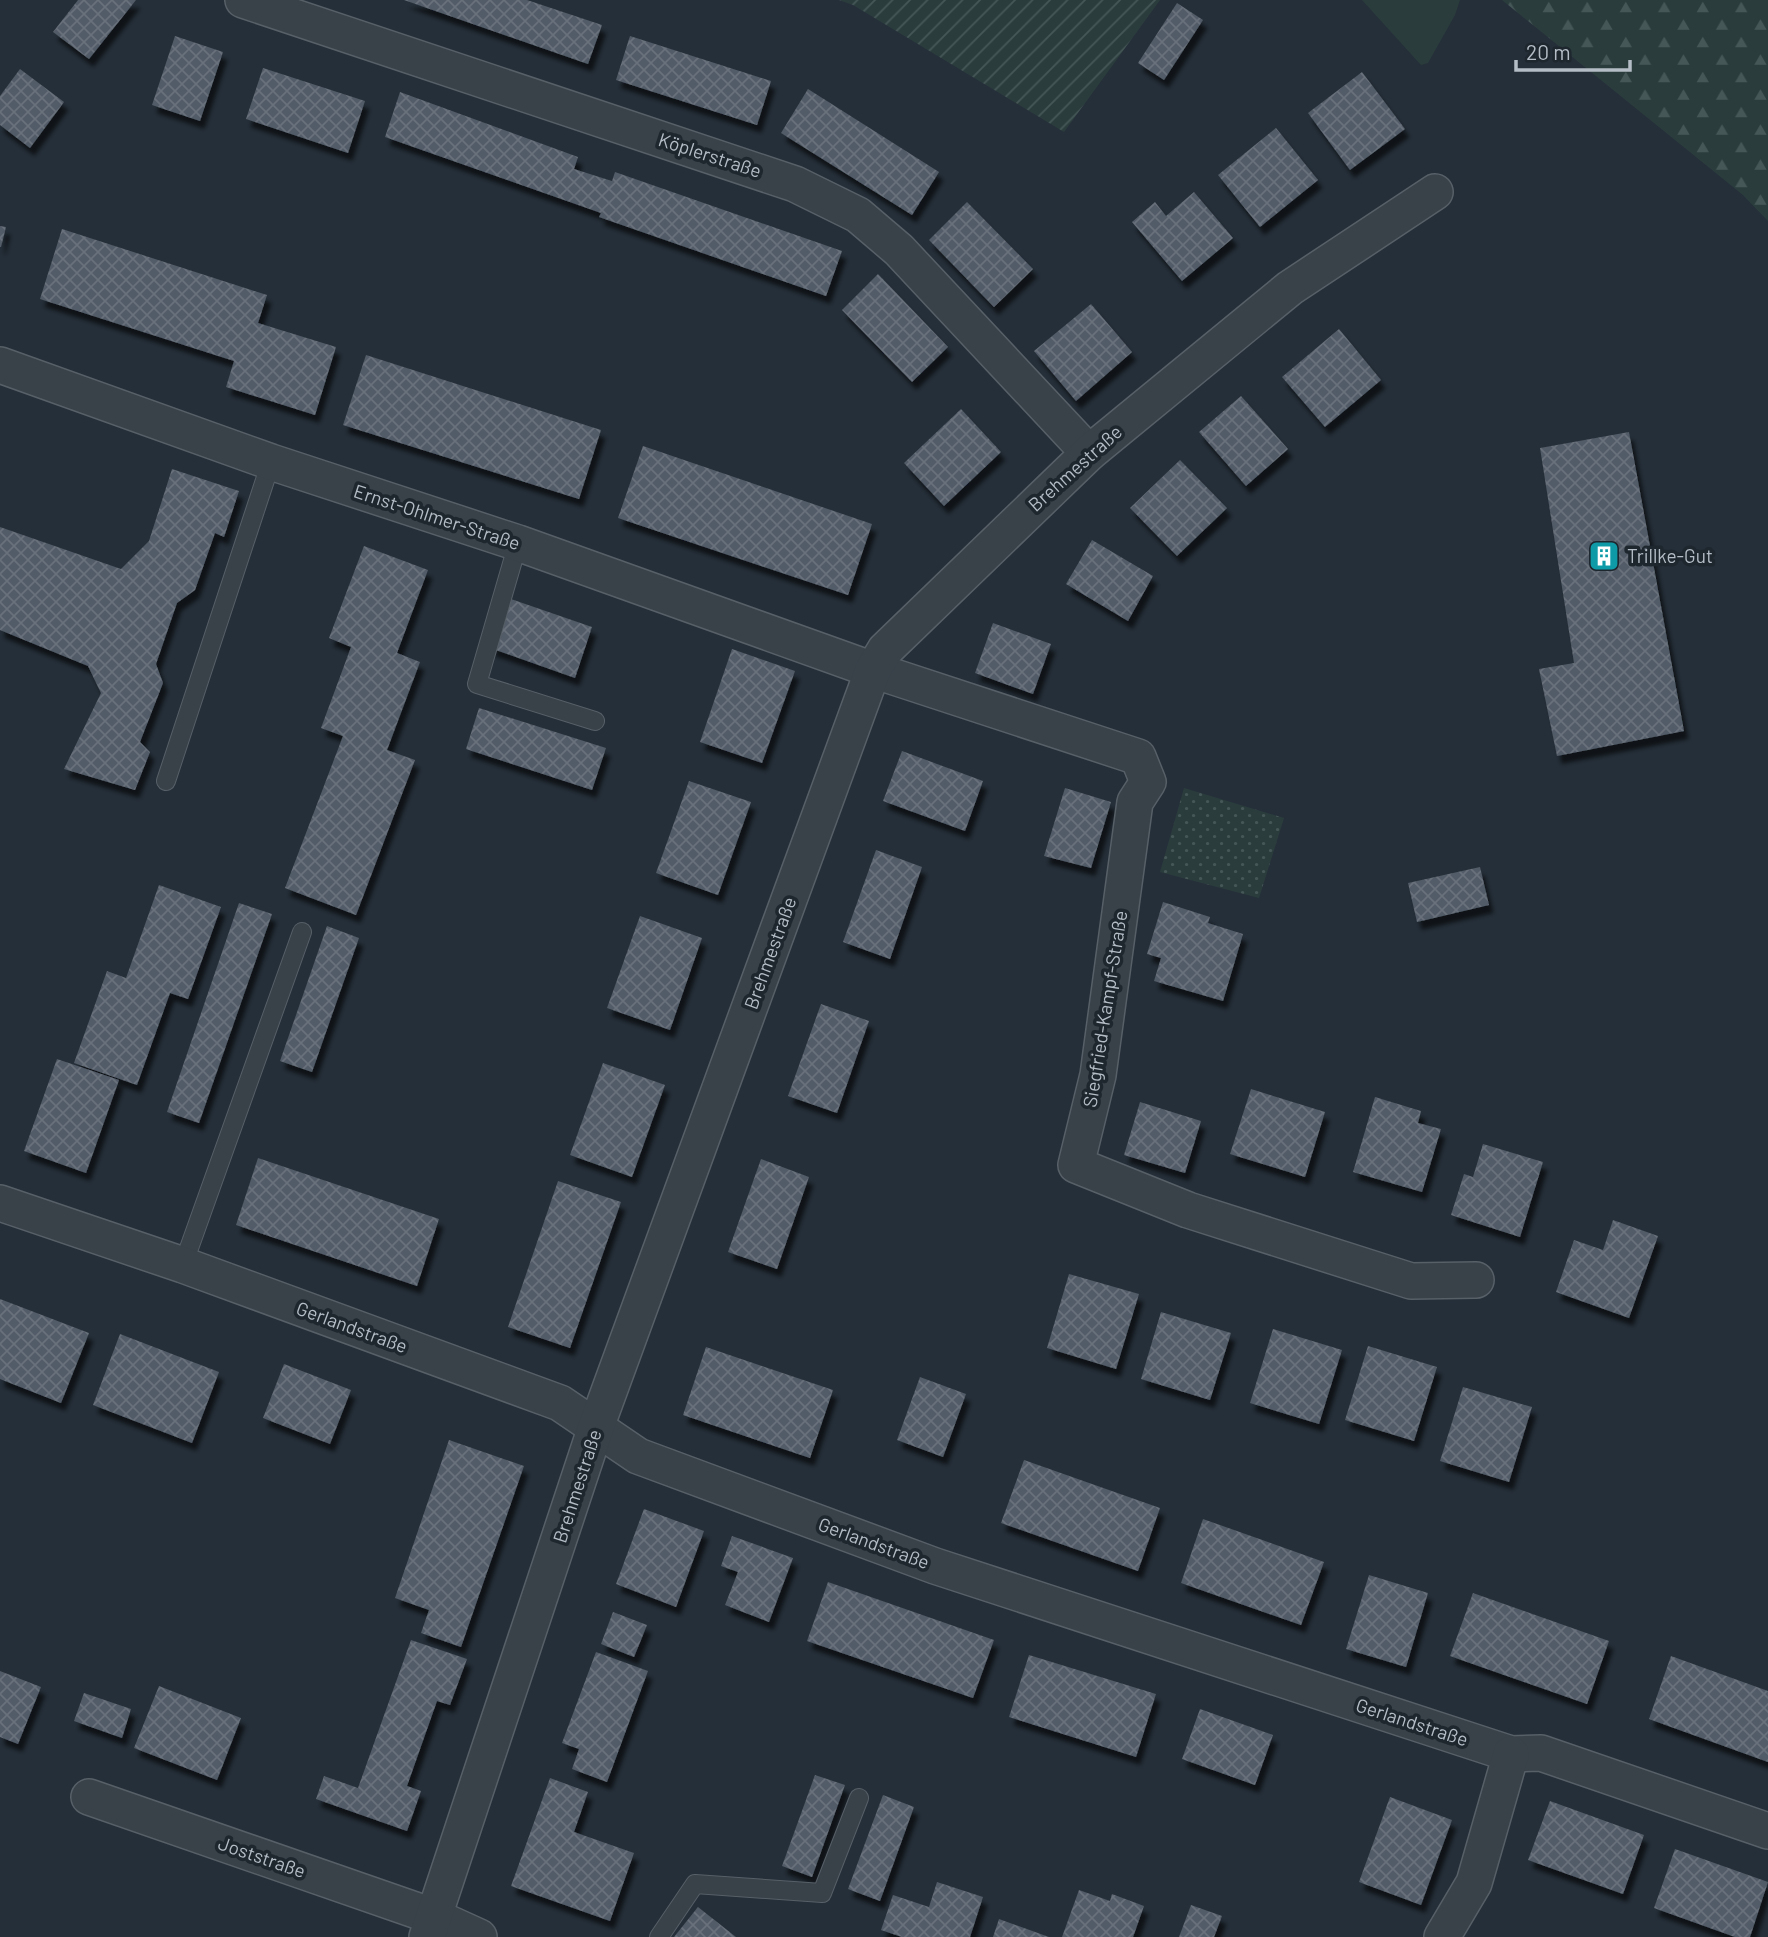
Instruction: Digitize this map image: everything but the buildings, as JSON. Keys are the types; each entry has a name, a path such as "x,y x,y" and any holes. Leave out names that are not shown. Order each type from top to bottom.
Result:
{"street":[{"name":"Köplerstraße","path":"243,0 795,184 858,215 899,250 1088,453"},
{"name":"Brehmestraße","path":"431,1927 596,1427 873,670 884,650 1088,453 1290,288 1435,192"},
{"name":"Ernst-Ohlmer-Straße","path":"0,365 271,463 518,543 873,670"},
{"name":"Siegfried-Kampf-Straße","path":"873,670 1138,757 1147,782 1135,802 1098,1075 1076,1165 1188,1210 1411,1281 1476,1280"},
{"name":"Gerlandstraße","path":"0,1203 183,1265 560,1404 638,1456 935,1566 1511,1754 1541,1753 1768,1830"},
{"path":"1442,1937 1474,1883 1511,1754"},
{"name":"Joststraße","path":"89,1797 431,1927 479,1937"}],"lane":[{"path":"166,781 271,463"},
{"path":"518,543 477,684 594,721"},
{"path":"183,1265 302,933"},
{"path":"659,1937 695,1884 822,1893 859,1798"}],"green space":[{"path":"839,0 1160,0 1064,132 853,5"},
{"path":"1362,0 1460,0 1455,15 1428,63 1421,65"},
{"path":"1502,0 1768,0 1768,221 1743,195"},
{"path":"1184,788 1284,818 1259,898 1160,872"}],"place":[{"name":"Trillke-Gut","path":"1604,556"}]}
